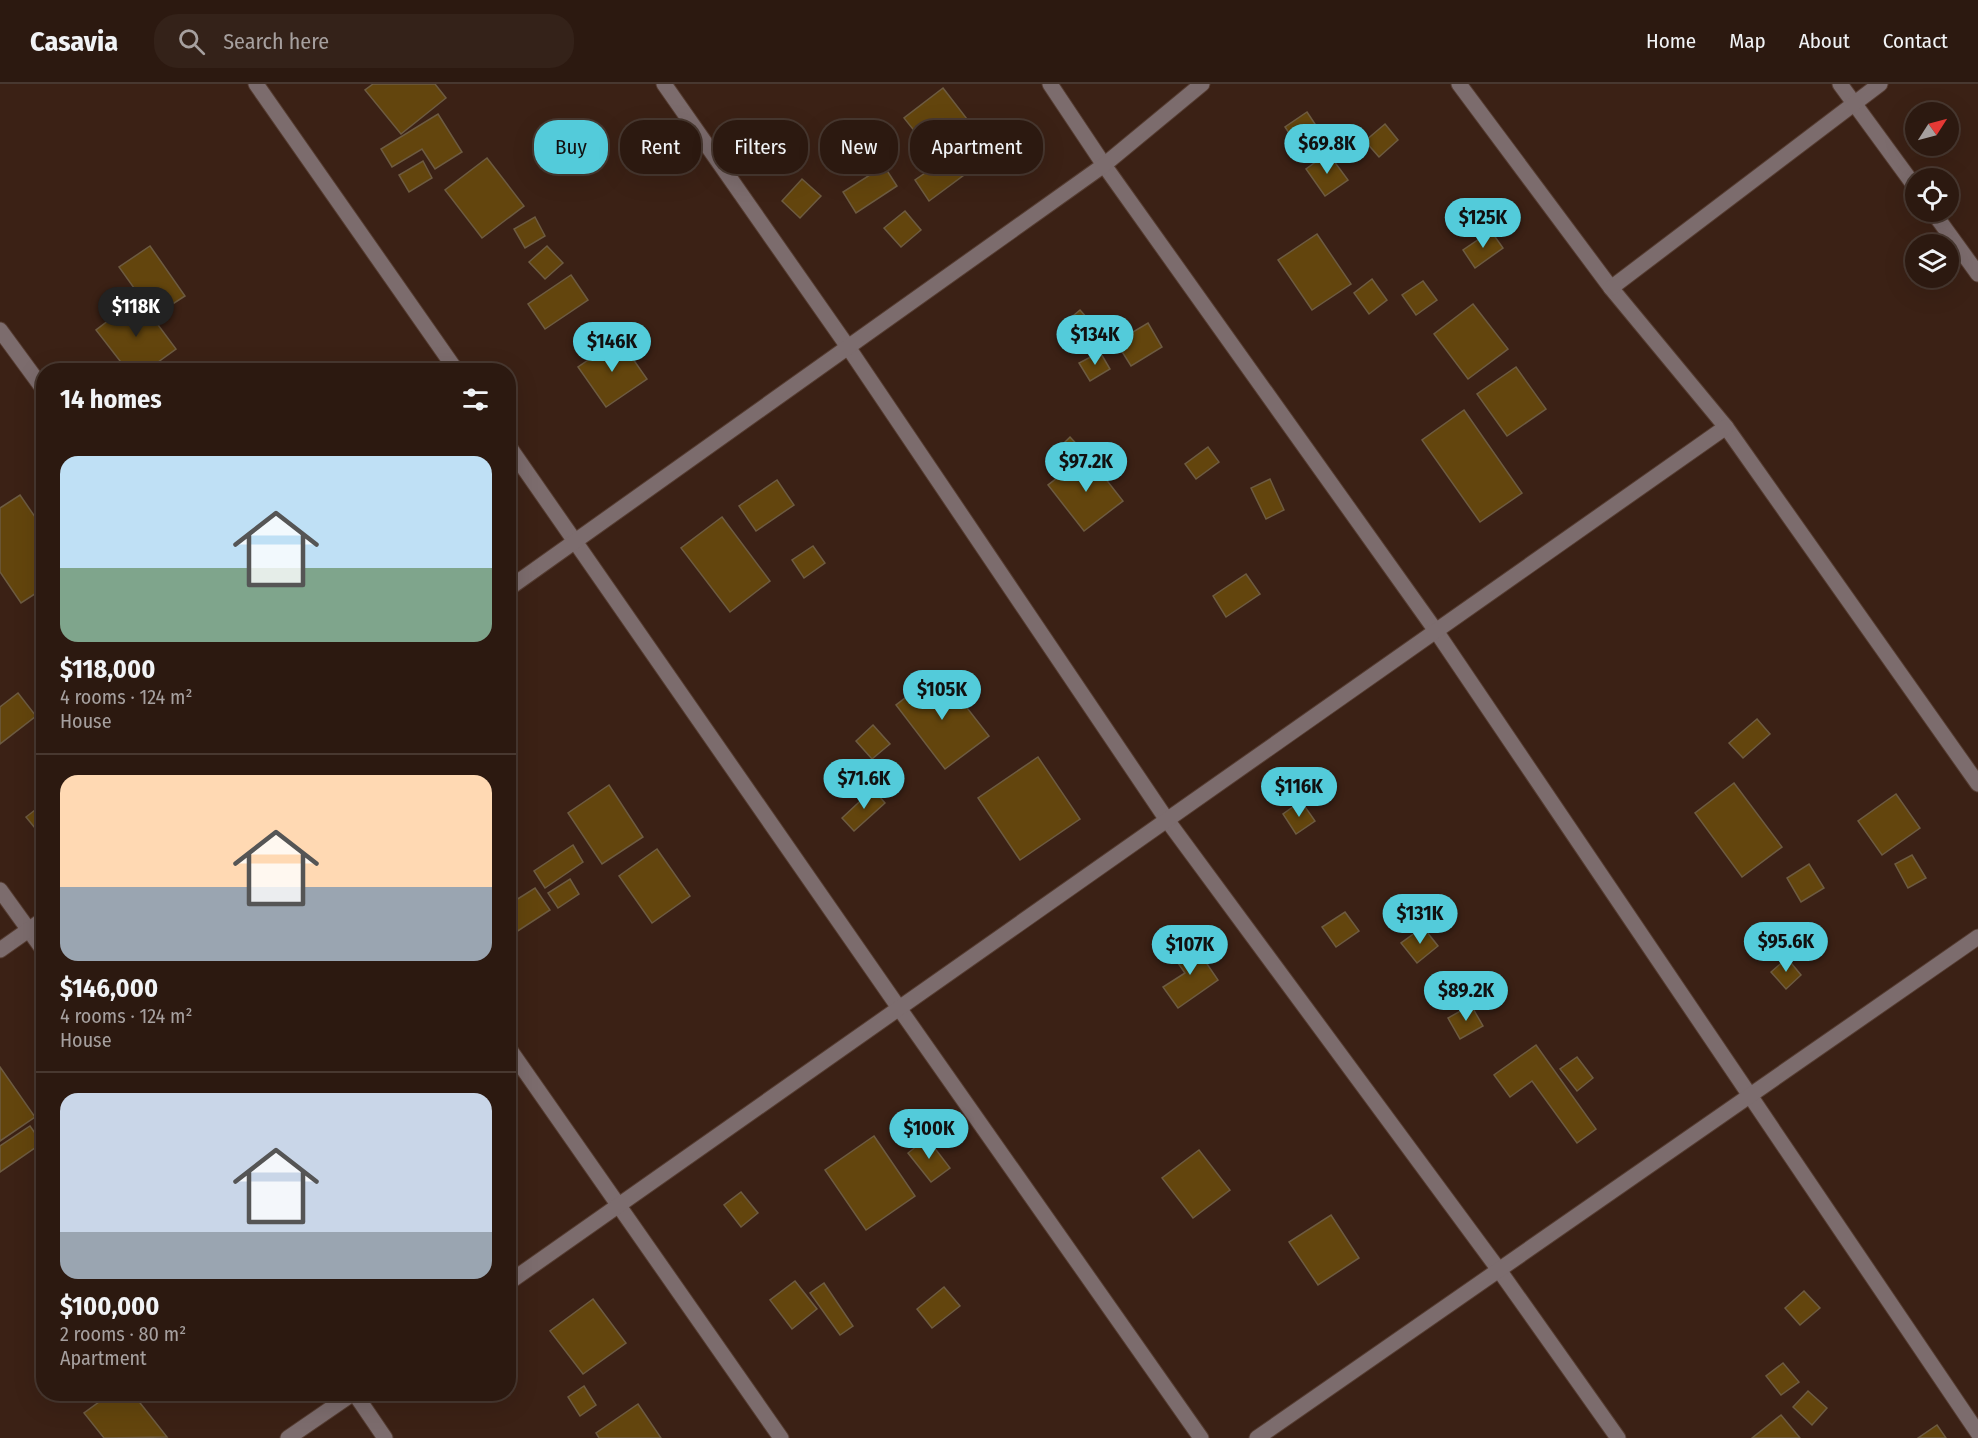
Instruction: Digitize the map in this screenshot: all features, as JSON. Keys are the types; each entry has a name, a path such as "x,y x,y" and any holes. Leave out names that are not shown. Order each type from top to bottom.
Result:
{"street":[{"path":"256,84 451,363"},
{"path":"664,84 848,347 1167,820 1499,1270 1617,1438"},
{"path":"1050,84 1104,165 1436,631 1978,1433"},
{"path":"516,583 1104,165 1202,84"},
{"path":"1459,84 1611,288 1726,427 1978,784"},
{"path":"1840,84 1905,173"},
{"path":"1611,288 1880,84"},
{"path":"1940,222 1978,274"},
{"path":"0,330 36,379"},
{"path":"516,1277 1726,427"},
{"path":"516,456 1201,1438"},
{"path":"0,890 36,940"},
{"path":"0,950 36,925"},
{"path":"1257,1438 1978,937"},
{"path":"516,1058 781,1438"},
{"path":"288,1438 343,1401"},
{"path":"358,1401 385,1438"}],"building":[{"path":"373,84 435,84 446,98 401,134 365,90"},
{"path":"943,88 968,120 910,120 910,126 904,118"},
{"path":"1307,112 1323,136 1301,151 1285,127"},
{"path":"438,114 462,152 435,169 422,149 392,167 381,149"},
{"path":"1385,124 1398,140 1379,157 1365,141"},
{"path":"1328,153 1348,180 1325,196 1306,169"},
{"path":"487,158 524,206 482,238 445,190"},
{"path":"423,161 432,178 409,192 399,175"},
{"path":"871,174 889,174 897,186 856,213 843,192"},
{"path":"924,174 964,175 929,201 915,180"},
{"path":"802,179 821,196 800,218 782,201"},
{"path":"905,211 921,230 901,247 884,228"},
{"path":"535,217 545,236 525,248 514,229"},
{"path":"1491,231 1503,248 1475,268 1463,250"},
{"path":"1317,234 1351,284 1312,310 1278,260"},
{"path":"150,246 185,296 154,316 119,267"},
{"path":"547,246 563,263 545,279 529,262"},
{"path":"571,275 588,300 545,329 528,304"},
{"path":"1372,279 1387,300 1369,314 1354,293"},
{"path":"1423,281 1437,300 1416,315 1402,295"},
{"path":"138,298 176,349 157,363 122,363 96,330"},
{"path":"1473,304 1508,349 1468,379 1434,334"},
{"path":"1080,310 1095,327 1075,343 1061,326"},
{"path":"1148,323 1162,347 1131,366 1116,342"},
{"path":"619,339 647,379 606,407 578,367"},
{"path":"1100,352 1110,369 1090,381 1079,363"},
{"path":"1516,367 1546,409 1507,436 1477,394"},
{"path":"1464,410 1522,493 1480,522 1422,440"},
{"path":"1070,437 1084,452 1068,467 1054,453"},
{"path":"1208,447 1219,462 1196,479 1185,464"},
{"path":"1087,455 1123,501 1084,531 1048,485"},
{"path":"1270,479 1284,510 1266,519 1251,488"},
{"path":"777,480 794,505 756,531 739,506"},
{"path":"20,495 36,518 36,593 21,603 0,572 0,508"},
{"path":"722,517 770,581 730,612 681,548"},
{"path":"813,546 825,563 804,578 792,560"},
{"path":"1246,574 1260,594 1226,617 1213,596"},
{"path":"939,672 989,736 945,769 896,705"},
{"path":"18,693 36,716 0,744 0,707"},
{"path":"1757,719 1770,734 1743,758 1729,743"},
{"path":"873,725 890,744 872,759 856,741"},
{"path":"1038,757 1080,819 1020,860 978,798"},
{"path":"1734,783 1782,847 1742,877 1695,813"},
{"path":"609,785 643,837 602,864 568,813"},
{"path":"873,789 885,803 854,831 842,818"},
{"path":"1896,794 1920,828 1882,855 1858,821"},
{"path":"1301,801 1315,821 1296,834 1283,814"},
{"path":"36,809 36,829 26,817"},
{"path":"573,845 583,862 545,888 534,871"},
{"path":"657,849 690,896 652,923 619,876"},
{"path":"1912,855 1926,878 1908,888 1895,864"},
{"path":"1809,864 1824,888 1801,902 1787,878"},
{"path":"570,879 579,894 558,908 548,893"},
{"path":"535,888 550,910 516,932 516,900"},
{"path":"1345,912 1359,931 1336,947 1322,927"},
{"path":"1423,927 1438,946 1417,963 1401,943"},
{"path":"1192,942 1218,980 1178,1008 1163,987 1185,973 1173,956"},
{"path":"1787,958 1801,975 1786,989 1771,972"},
{"path":"1471,1005 1483,1026 1460,1039 1448,1018"},
{"path":"1536,1045 1596,1129 1577,1143 1532,1081 1510,1097 1494,1075"},
{"path":"1577,1057 1593,1078 1577,1091 1560,1069"},
{"path":"0,1067 35,1117 0,1141"},
{"path":"30,1126 36,1134 36,1147 0,1172 0,1146"},
{"path":"874,1136 915,1196 866,1230 825,1170"},
{"path":"927,1138 950,1168 931,1182 908,1153"},
{"path":"1199,1150 1230,1190 1193,1218 1162,1178"},
{"path":"741,1192 758,1213 741,1227 724,1205"},
{"path":"1331,1215 1359,1258 1318,1285 1289,1242"},
{"path":"795,1281 817,1309 792,1329 770,1300"},
{"path":"824,1283 853,1326 840,1335 810,1293"},
{"path":"944,1287 960,1306 932,1328 917,1309"},
{"path":"1804,1291 1820,1308 1800,1325 1785,1308"},
{"path":"593,1299 626,1343 583,1374 550,1331"},
{"path":"1783,1363 1799,1382 1781,1395 1766,1376"},
{"path":"584,1386 596,1405 580,1416 568,1397"},
{"path":"1808,1391 1827,1408 1812,1425 1793,1407"},
{"path":"100,1401 139,1401 167,1437 104,1438 84,1413"},
{"path":"638,1404 661,1438 599,1438 596,1433"},
{"path":"1781,1415 1800,1438 1752,1438"},
{"path":"1937,1425 1946,1438 1918,1438"}]}
